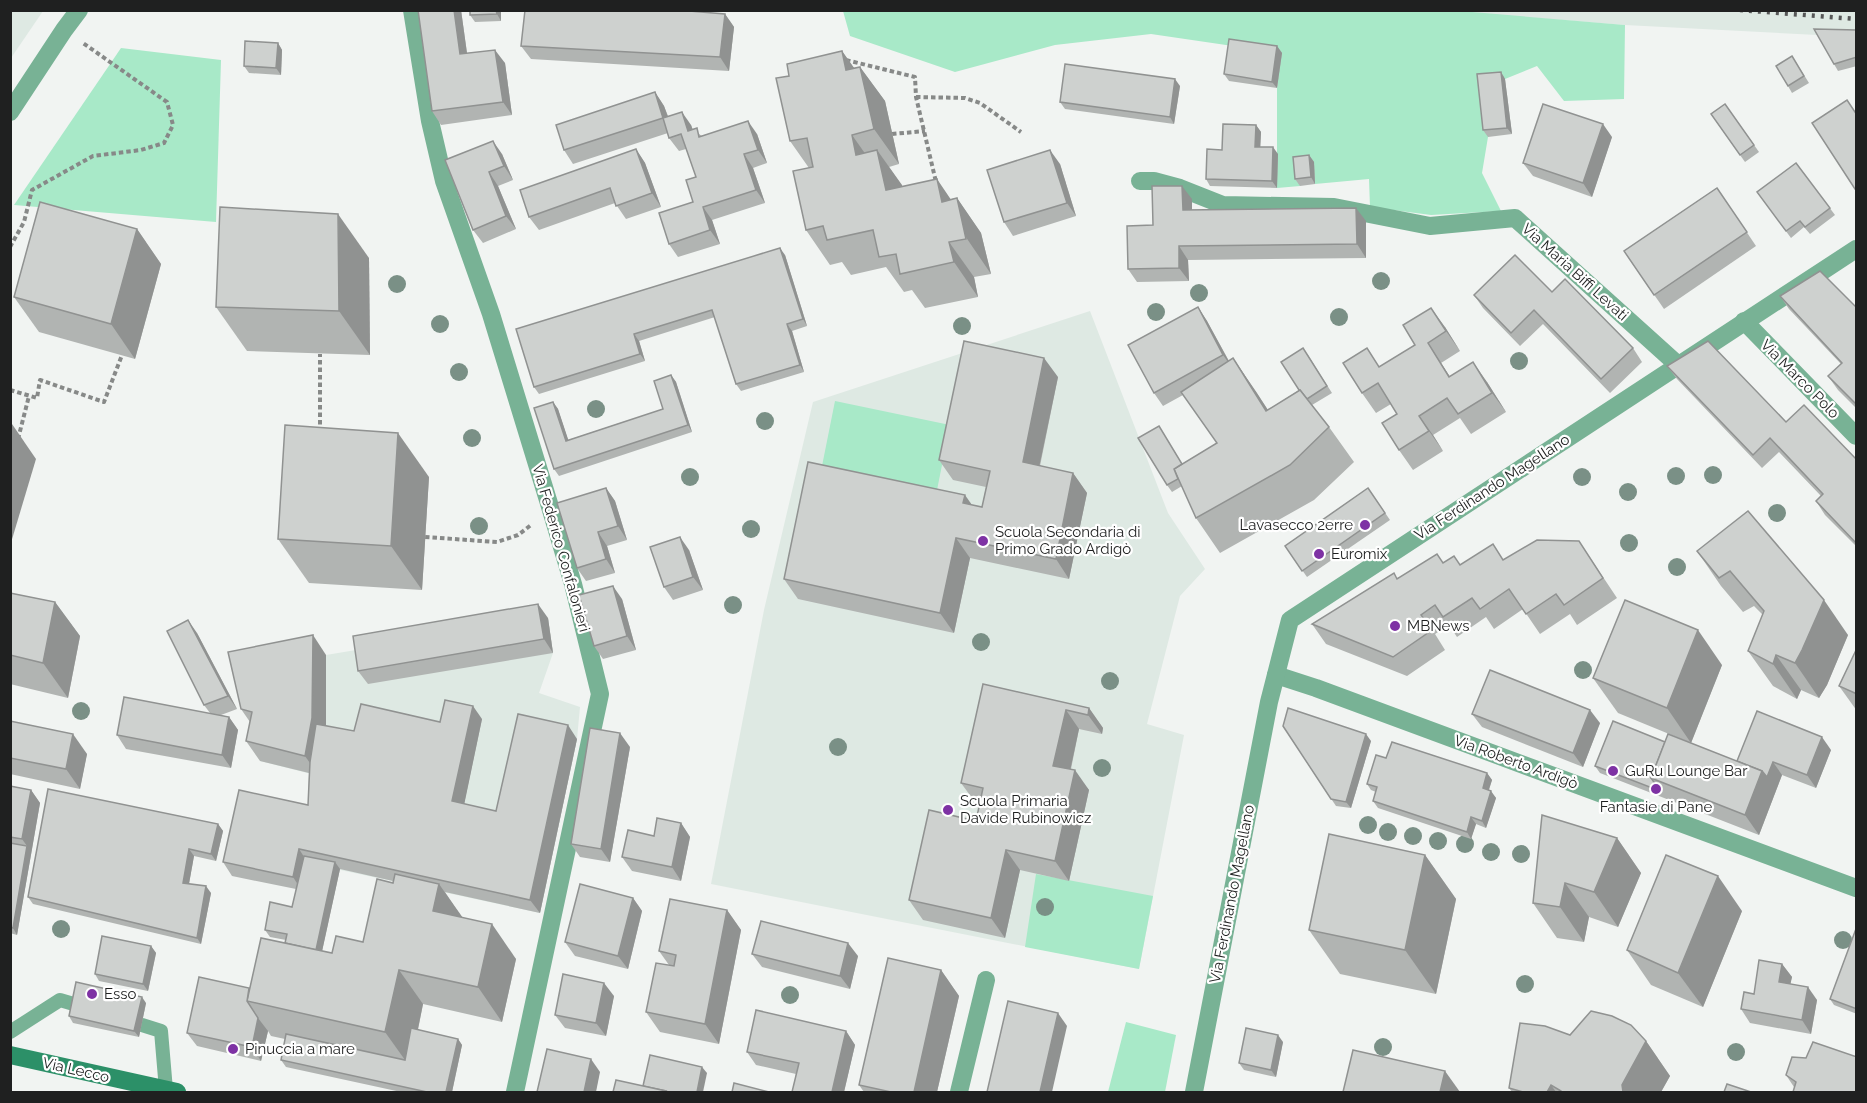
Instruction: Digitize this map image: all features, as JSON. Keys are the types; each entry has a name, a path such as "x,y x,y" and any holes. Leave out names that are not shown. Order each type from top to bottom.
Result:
{"main road":[{"name":"Via Lecco","path":"10,1055 172,1091"}],"street":[{"path":"10,112 64,30 80,10"},
{"name":"Via Federico Confalonieri","path":"412,10 430,121 444,180 490,314 551,510 573,584 600,694 515,1092"},
{"name":"Via Maria Biffi Levati","path":"1140,181 1154,181 1180,188 1223,205 1334,207 1430,226 1515,218 1678,365"},
{"name":"Via Ferdinando Magellano","path":"1194,1092 1269,702 1290,620 1743,321 1857,249"},
{"name":"Via Marco Polo","path":"1743,321 1857,436"},
{"name":"Via Roberto Ardigò","path":"1276,675 1857,888"},
{"path":"959,1092 986,980"}],"lane":[{"path":"10,1032 60,1000 77,1005"},
{"path":"142,1025 161,1031 172,1091"}],"path":[{"path":"10,248 24,222 32,190 93,156 141,150 164,143 173,125 168,102 64,30"},
{"path":"844,59 915,77 916,97 936,185"},
{"path":"916,97 965,98 980,103 1021,132"},
{"path":"892,134 925,131"},
{"path":"320,354 320,433"},
{"path":"10,390 37,398 40,380 104,402 122,355"},
{"path":"18,441 29,396"},
{"path":"425,537 497,542 518,536"}],"shaded area":[{"path":"10,11 43,11 11,58"},
{"path":"1448,11 1856,11 1856,37 1625,25"},
{"path":"1090,311 1168,513 1205,569 1180,596 1147,724 1184,735 1139,969 711,884 764,610 813,402"},
{"path":"548,618 553,653 539,693 580,707 577,739 540,913 308,863 319,776 260,761 266,732 326,655"}],"green space":[{"path":"1448,10 1625,25 1624,99 1564,101 1537,66 1505,79 1482,81 1488,137 1482,173 1501,211 1431,215 1370,207 1369,179 1315,184 1313,162 1300,186 1277,188 1277,88 1281,53 1151,34 1055,45 955,72 850,36 843,11"},
{"path":"121,48 221,60 216,222 14,205"},
{"path":"835,401 950,425 937,490 822,466"},
{"path":"1036,874 1153,896 1139,969 1025,947"},
{"path":"1126,1022 1176,1035 1165,1092 1108,1092"}],"building":[{"path":"418,10 454,10 460,54 495,50 503,102 432,111"},
{"path":"470,10 496,10 497,14 470,15"},
{"path":"525,10 677,10 725,14 720,57 521,46"},
{"path":"1814,29 1857,30 1857,57 1834,64"},
{"path":"1229,39 1277,46 1272,82 1224,74"},
{"path":"245,41 278,43 276,68 244,66"},
{"path":"842,51 846,70 860,67 874,129 852,135 856,155 877,150 886,190 937,179 942,202 957,198 966,239 949,242 954,262 900,274 896,254 879,257 873,230 827,240 823,226 806,230 793,171 813,167 807,138 790,141 776,78 789,76 787,64"},
{"path":"1792,56 1804,76 1788,86 1776,66"},
{"path":"1065,64 1175,79 1170,117 1060,102"},
{"path":"1501,72 1507,128 1483,130 1477,74"},
{"path":"655,92 663,118 564,150 556,125"},
{"path":"1847,100 1857,115 1857,188 1855,189 1812,123"},
{"path":"1543,104 1603,124 1583,183 1523,163"},
{"path":"1725,104 1754,145 1740,155 1711,114"},
{"path":"682,112 688,131 697,128 699,137 748,121 758,150 744,154 756,190 703,207 710,230 669,244 659,213 693,202 686,180 696,177 681,134 669,138 663,118"},
{"path":"1223,124 1256,125 1255,147 1273,147 1272,181 1206,179 1207,149 1222,150"},
{"path":"493,141 504,166 489,172 506,216 473,230 445,160"},
{"path":"636,149 652,193 616,206 610,188 529,217 520,190"},
{"path":"1050,150 1067,203 1004,222 987,170"},
{"path":"1309,155 1311,177 1295,179 1293,157"},
{"path":"1796,163 1830,208 1805,227 1800,221 1786,231 1757,192"},
{"path":"1152,186 1182,186 1183,210 1356,208 1357,244 1179,246 1179,268 1128,269 1127,226 1153,225"},
{"path":"1717,188 1747,232 1654,295 1624,251"},
{"path":"40,202 137,229 111,324 14,297"},
{"path":"220,207 338,214 339,311 216,307"},
{"path":"780,248 803,319 787,324 800,365 736,384 712,310 634,334 640,354 534,387 516,329"},
{"path":"1515,255 1552,292 1565,279 1633,348 1601,379 1534,310 1511,333 1474,295"},
{"path":"1820,271 1857,308 1857,405 1828,376 1842,363 1780,296"},
{"path":"1198,307 1223,355 1154,393 1128,345"},
{"path":"1431,308 1446,331 1428,343 1449,377 1473,362 1492,393 1458,414 1447,398 1419,416 1429,431 1399,450 1382,423 1397,414 1378,383 1362,393 1343,363 1367,348 1379,367 1415,345 1403,325"},
{"path":"964,341 1044,358 1023,462 1073,473 1056,559 956,538 940,613 784,579 808,462 965,495 963,503 982,507 990,471 939,460"},
{"path":"1708,341 1786,422 1804,405 1857,460 1857,544 1816,501 1823,494 1770,438 1753,455 1667,366"},
{"path":"1303,348 1327,386 1307,399 1281,362"},
{"path":"1233,358 1266,411 1300,390 1329,427 1290,465 1196,518 1174,469 1217,443 1181,392"},
{"path":"671,375 688,425 554,469 534,408 553,402 566,441 663,409 654,381"},
{"path":"285,425 398,433 391,546 278,539"},
{"path":"1159,426 1182,464 1174,469 1178,479 1167,485 1138,438"},
{"path":"606,488 618,526 598,532 606,559 577,568 557,503"},
{"path":"1368,488 1385,513 1302,571 1285,546"},
{"path":"1748,511 1824,600 1795,663 1776,655 1773,664 1748,651 1764,611 1730,571 1719,578 1697,551"},
{"path":"680,537 693,577 664,587 650,547"},
{"path":"1537,540 1579,541 1603,578 1564,605 1556,594 1526,614 1509,589 1480,609 1472,598 1443,617 1435,605 1421,615 1432,630 1393,657 1312,624 1394,573 1397,579 1437,554 1443,563 1454,556 1460,565 1493,544 1503,560"},
{"path":"613,586 627,636 594,646 579,595"},
{"path":"10,593 55,602 43,663 10,655"},
{"path":"1625,600 1698,630 1667,708 1593,678"},
{"path":"538,604 544,639 358,671 353,636"},
{"path":"188,620 228,696 204,705 167,631"},
{"path":"313,635 312,718 305,756 246,741 252,712 241,709 228,652"},
{"path":"1857,648 1857,694 1839,686"},
{"path":"1490,670 1590,710 1573,753 1472,714"},
{"path":"983,684 1089,708 1088,715 1066,710 1053,766 1075,770 1055,861 1006,850 991,918 909,900 929,810 976,821 983,788 961,783"},
{"path":"124,697 229,717 222,755 117,735"},
{"path":"445,700 473,706 452,801 496,811 518,714 568,725 530,900 299,849 293,877 223,862 239,790 308,805 310,762 316,724 354,731 361,704 440,722"},
{"path":"1288,708 1366,734 1346,802 1331,799 1283,726"},
{"path":"1757,711 1822,737 1807,775 1773,762 1767,777 1762,771 1737,761"},
{"path":"10,721 73,734 66,769 10,758"},
{"path":"1613,721 1665,742 1651,778 1660,791 1595,766"},
{"path":"590,728 620,733 601,849 571,844"},
{"path":"1668,734 1762,771 1745,815 1651,778"},
{"path":"1392,742 1487,773 1483,788 1491,791 1482,821 1471,817 1467,832 1373,801 1377,787 1367,784 1376,755 1386,758"},
{"path":"10,786 31,790 22,839 10,837"},
{"path":"48,789 218,824 211,854 189,849 183,883 206,886 197,938 28,897"},
{"path":"1542,815 1617,838 1594,892 1565,883 1560,907 1533,903"},
{"path":"657,818 681,823 672,867 622,857 628,830 654,836"},
{"path":"1329,834 1425,855 1405,950 1309,930"},
{"path":"10,843 27,846 13,928 10,927"},
{"path":"1666,855 1718,876 1678,973 1627,950"},
{"path":"304,856 335,862 316,950 285,943 287,934 265,930 270,902 292,907"},
{"path":"395,874 439,884 433,911 492,924 478,987 399,970 385,1032 247,1001 261,938 332,953 336,936 363,942 377,879 393,883"},
{"path":"580,884 633,898 618,956 565,942"},
{"path":"670,899 727,910 705,1024 646,1012 656,963 674,966 676,955 659,951"},
{"path":"761,921 848,943 840,976 752,954"},
{"path":"1857,926 1857,1009 1830,999"},
{"path":"102,936 151,946 143,984 95,974"},
{"path":"888,958 941,970 914,1092 891,1092 859,1085"},
{"path":"1759,960 1782,964 1779,982 1808,987 1802,1020 1741,1009 1744,992 1754,994"},
{"path":"563,974 604,983 596,1023 555,1015"},
{"path":"199,977 249,988 247,1001 258,1018 252,1047 187,1033"},
{"path":"76,982 142,997 134,1031 69,1016"},
{"path":"1008,1001 1058,1013 1040,1092 987,1092"},
{"path":"756,1010 846,1031 832,1092 792,1092 799,1063 747,1052"},
{"path":"1591,1011 1612,1016 1631,1025 1646,1041 1622,1085 1623,1092 1561,1092 1551,1085 1547,1092 1523,1092 1509,1088 1520,1023 1545,1026 1570,1035"},
{"path":"411,1028 458,1039 446,1092 427,1092 281,1060 286,1034 405,1060"},
{"path":"1246,1028 1278,1035 1271,1070 1239,1063"},
{"path":"1813,1042 1857,1057 1857,1092 1793,1092 1796,1082 1786,1075 1792,1057 1806,1058"},
{"path":"547,1049 591,1059 584,1092 537,1092"},
{"path":"1353,1050 1445,1071 1440,1092 1343,1092"},
{"path":"650,1055 702,1067 697,1092 667,1092 643,1086"},
{"path":"616,1080 666,1091 613,1092"},
{"path":"734,1083 769,1092 732,1092"},
{"path":"1727,1084 1751,1092 1724,1092"}],"railway":[{"path":"1740,10 1856,19"}],"place":[{"name":"Lavasecco 2erre","path":"1365,525"},
{"name":"Scuola Secondaria di Primo Grado Ardigò","path":"983,541"},
{"name":"Euromix","path":"1319,554"},
{"name":"MBNews","path":"1395,626"},
{"name":"GuRu Lounge Bar","path":"1613,771"},
{"name":"Fantasie di Pane","path":"1656,789"},
{"name":"Scuola Primaria Davide Rubinowicz","path":"948,810"},
{"name":"Esso","path":"92,994"},
{"name":"Pinuccia a mare","path":"233,1049"}]}
